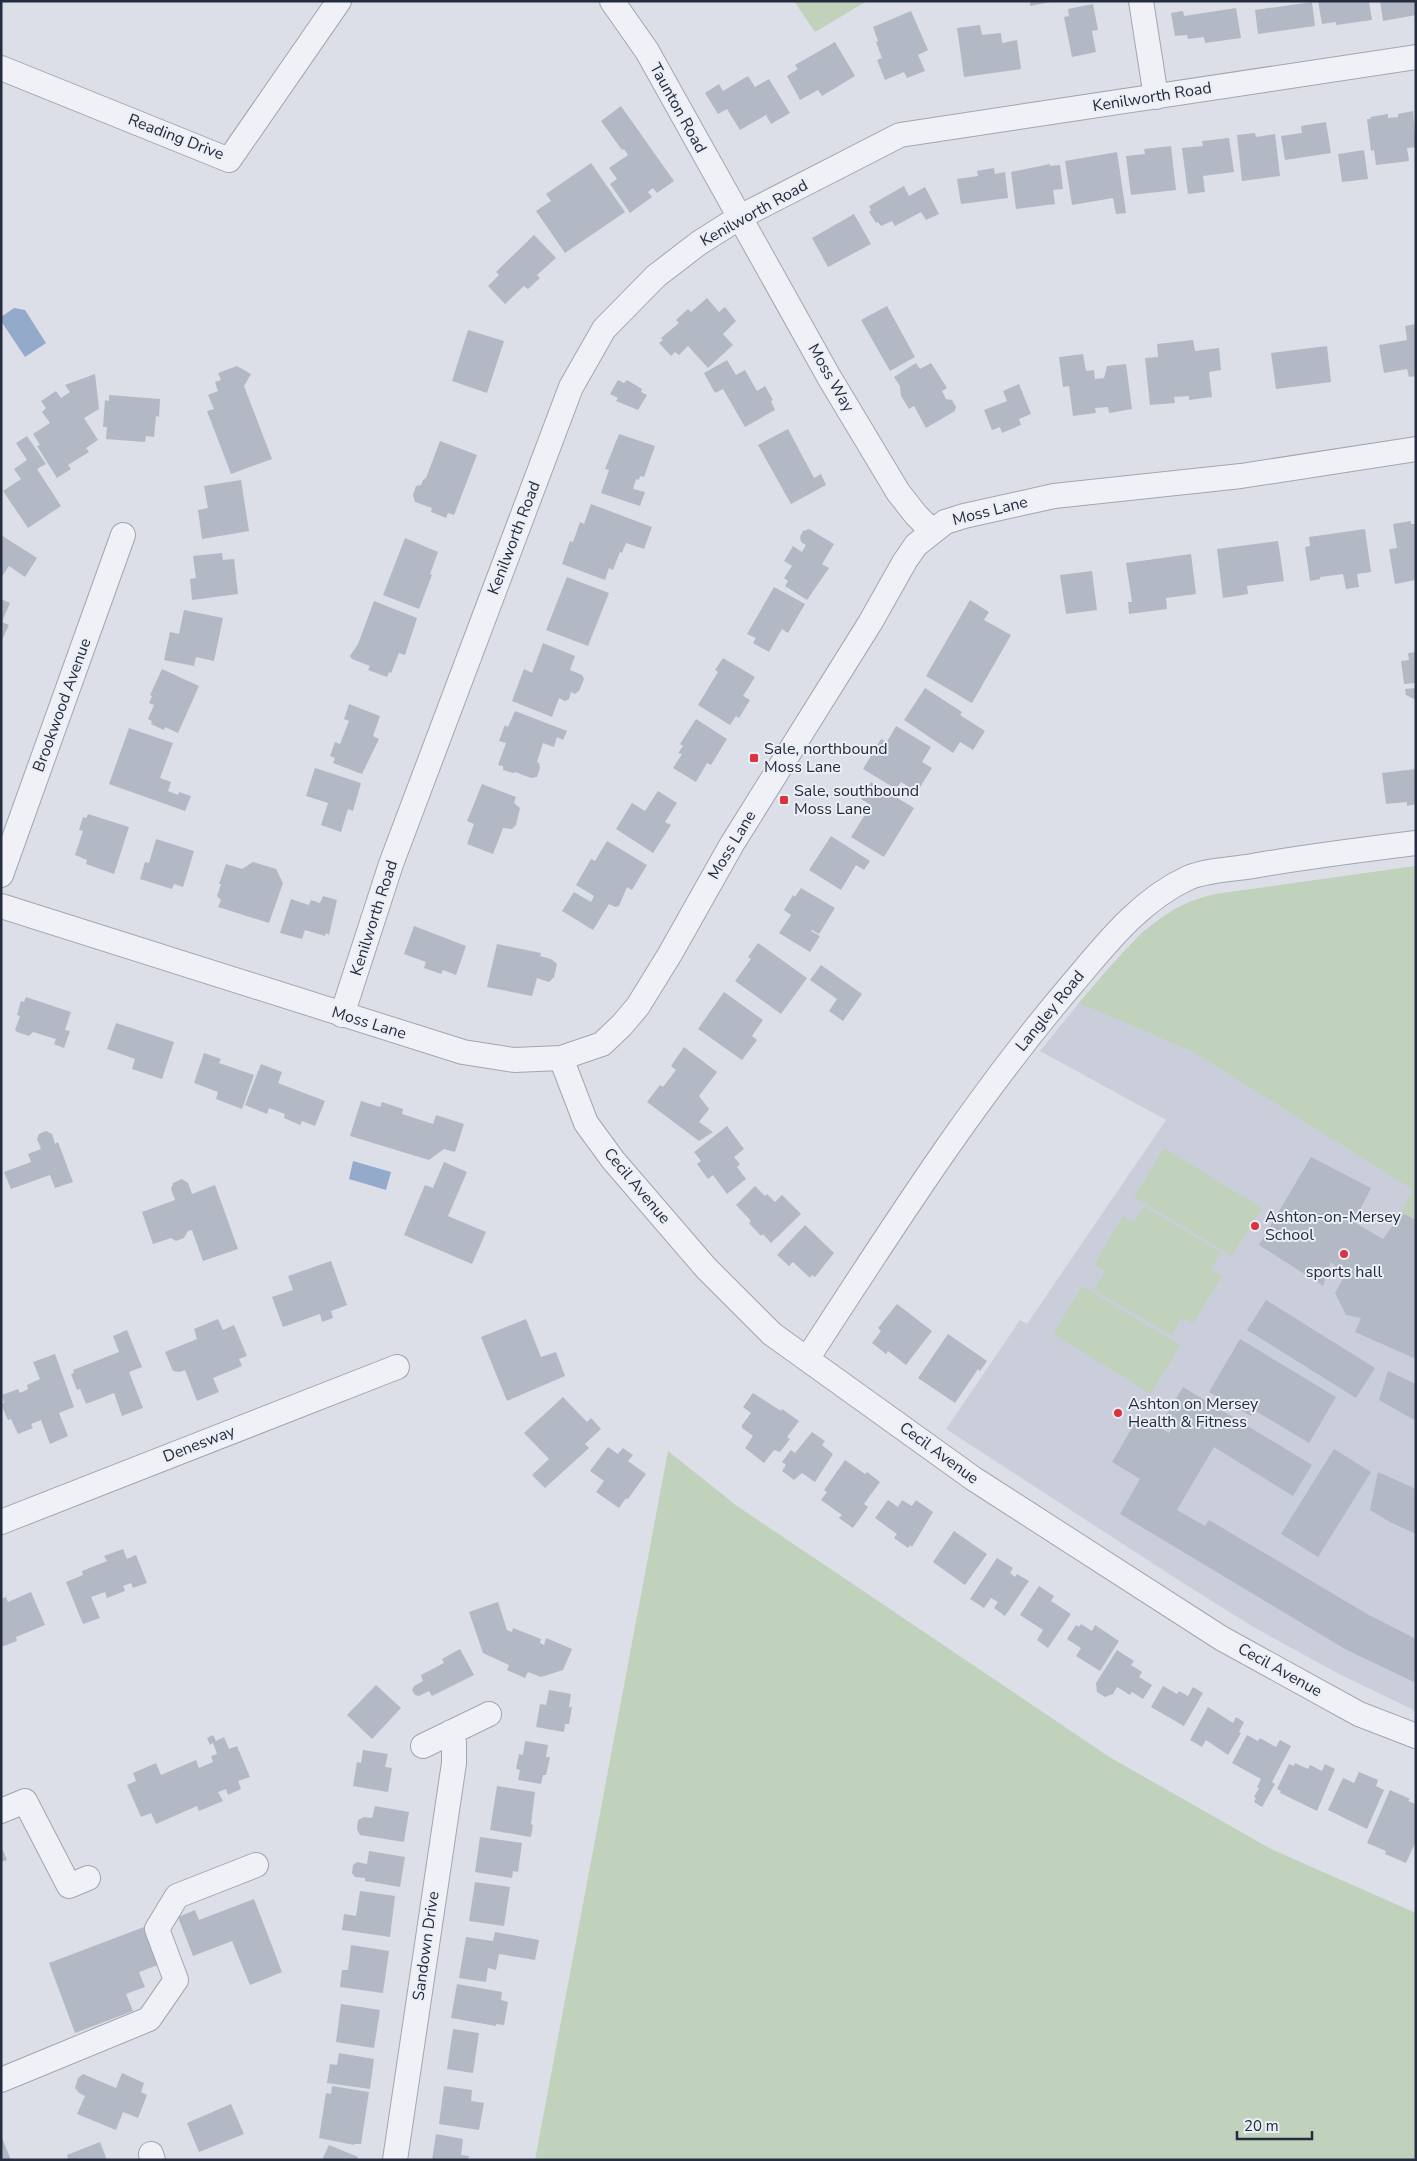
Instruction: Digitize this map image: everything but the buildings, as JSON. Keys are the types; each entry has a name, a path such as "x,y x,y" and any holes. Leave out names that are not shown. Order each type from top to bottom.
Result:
{"street":[{"name":"Reading Drive","path":"1,68 229,160 339,1"},
{"name":"Taunton Road","path":"612,1 647,51 740,217"},
{"path":"1141,1 1156,97"},
{"name":"Kenilworth Road","path":"342,1015 391,864 571,387 604,329 633,297 656,276 699,243 740,217 900,135 1416,57"},
{"name":"Moss Way","path":"740,217 830,377 898,492 916,515 932,531"},
{"name":"Moss Lane","path":"1,906 463,1052 514,1060 561,1058 602,1044 638,1006 670,954 732,844 870,623 905,561 916,546 932,531 945,522 964,516 1054,496 1242,476 1416,449"},
{"name":"Brookwood Avenue","path":"1,875 123,535"},
{"name":"Langley Road","path":"807,1358 960,1130 1008,1064 1057,1002 1130,918 1157,896 1190,877 1283,861 1416,843"},
{"name":"Cecil Avenue","path":"561,1058 586,1123 613,1160 706,1268 772,1334 974,1479 1220,1638 1359,1714 1416,1736"},
{"name":"Denesway","path":"1,1522 397,1366"},
{"path":"424,1746 489,1714"},
{"name":"Sandown Drive","path":"395,2160 454,1763 454,1743 451,1732"},
{"path":"1,1811 25,1801 69,1886 88,1878"},
{"path":"1,2080 149,2019 176,1980 158,1929 177,1896 256,1865"}],"shaded area":[{"name":"Ashton-on-Mersey School","path":"1416,866 1416,1711 1341,1675 1255,1628 946,1429 1020,1320 1027,1324 1166,1120 1040,1051 1079,1003 1142,932 1174,909 1191,901 1216,894"}],"green space":[{"path":"794,1 867,1 815,32"},
{"path":"1416,866 1416,1220 1402,1213 1412,1189 1192,1051 1079,1003 1139,936 1174,910 1194,901 1216,894"},
{"path":"1164,1148 1262,1208 1232,1256 1134,1197"},
{"path":"1144,1206 1221,1252 1211,1269 1222,1276 1193,1324 1182,1318 1171,1335 1094,1290 1105,1271 1094,1264 1123,1216 1134,1222"},
{"path":"1082,1286 1180,1345 1151,1394 1053,1334"},
{"path":"668,1451 737,1506 1111,1758 1271,1849 1416,1913 1416,2160 535,2160"}],"water":[{"path":"14,308 25,310 46,343 25,357 1,321 1,317"},
{"path":"353,1161 391,1172 386,1190 349,1179"}],"place":[{"name":"Sale, northbound Moss Lane","path":"754,758"},
{"name":"Sale, southbound Moss Lane","path":"784,800"},
{"name":"Ashton-on-Mersey School","path":"1255,1226"},
{"name":"sports hall","path":"1344,1254"},
{"name":"Ashton on Mersey Health & Fitness","path":"1118,1413"}]}
